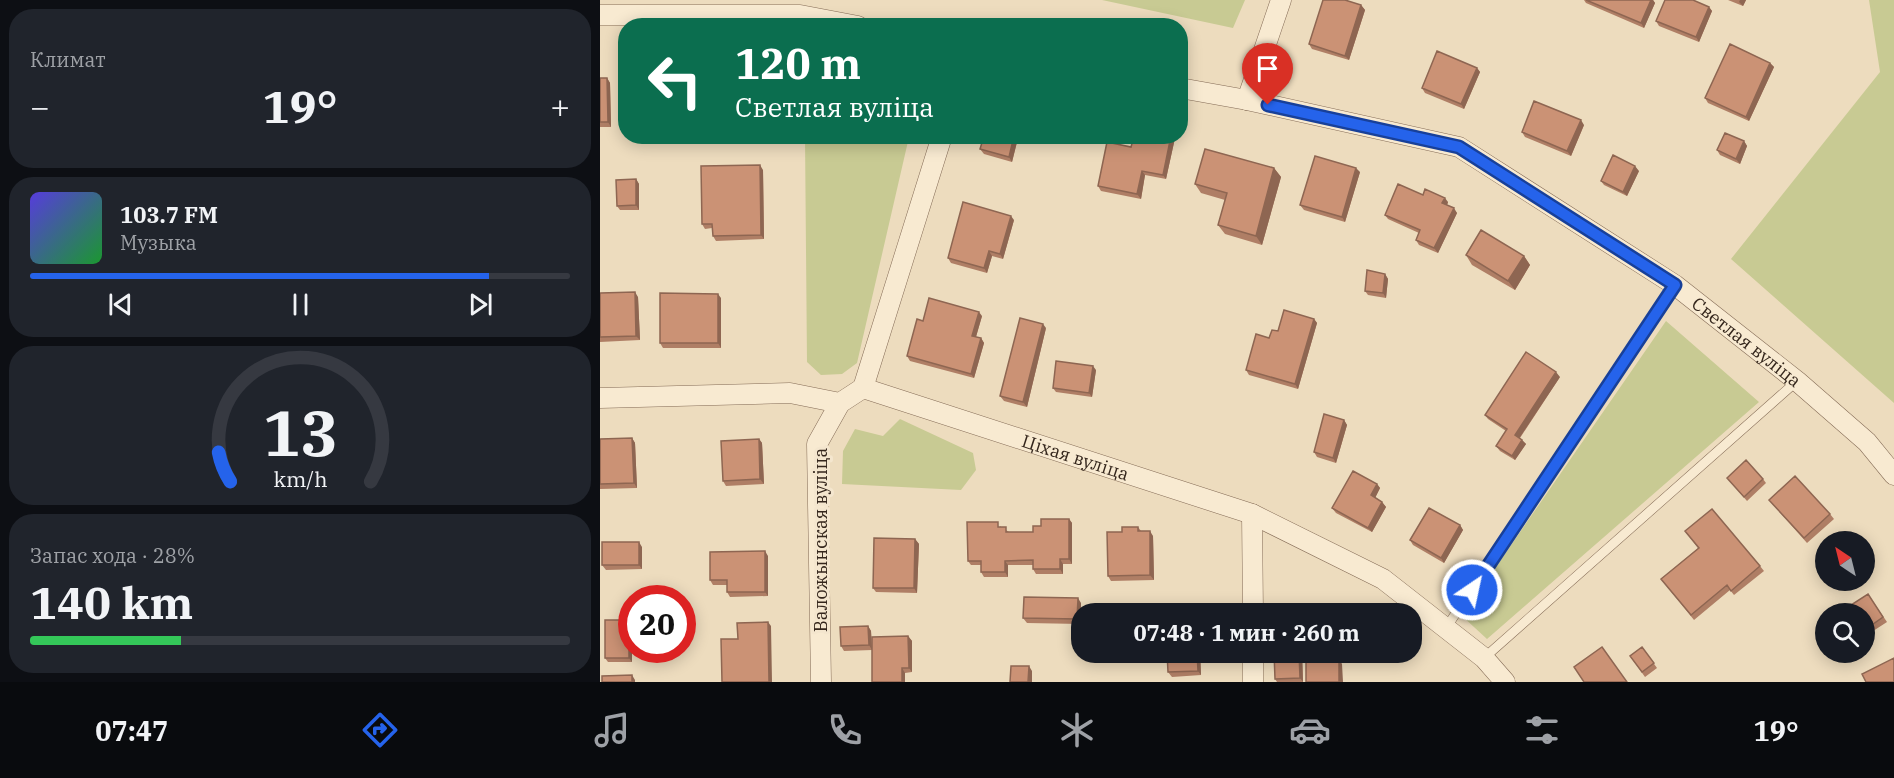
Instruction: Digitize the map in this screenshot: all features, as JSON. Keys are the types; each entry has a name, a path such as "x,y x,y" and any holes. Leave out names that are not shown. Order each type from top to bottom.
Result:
{"street":[{"path":"1247,100 1281,0"},
{"path":"600,15 800,8 832,18"},
{"name":"Светлая вуліца","path":"1188,89 1247,100 1459,147 1675,285 1797,381 1868,442 1894,475"},
{"path":"600,398 790,393 840,403 863,388 939,144"},
{"name":"Ціхая вуліца","path":"863,388 1252,514 1383,579 1484,658 1505,682"},
{"name":"Валожынская вуліца","path":"821,682 817,444 826,423 840,403"},
{"path":"1252,514 1253,603"},
{"path":"1253,663 1253,682"}],"lane":[{"path":"1446,628 1675,285"},
{"path":"1484,658 1797,381"}],"green space":[{"path":"1102,0 1245,0 1233,28"},
{"path":"1869,0 1894,0 1894,403 1731,259 1880,72"},
{"path":"805,144 907,144 857,363 842,374 821,375 807,362"},
{"path":"1666,321 1759,402 1487,639 1462,616"},
{"path":"900,419 973,453 976,470 961,490 842,484 843,451 855,429 883,436"}],"building":[{"path":"1323,0 1345,0 1361,5 1345,56 1309,44"},
{"path":"1586,0 1651,0 1641,23"},
{"path":"1665,0 1693,0 1709,7 1696,37 1656,21"},
{"path":"1730,44 1770,63 1746,117 1705,98"},
{"path":"1437,51 1477,68 1461,104 1422,88"},
{"path":"600,78 607,78 608,122 600,122"},
{"path":"1534,101 1581,120 1567,151 1522,132"},
{"path":"1725,133 1744,141 1736,159 1717,150"},
{"path":"982,144 1012,144 1009,157 980,149"},
{"path":"1107,144 1131,147 1132,144 1169,144 1163,175 1142,171 1137,194 1098,186"},
{"path":"1205,149 1274,168 1256,236 1218,225 1227,193 1195,184"},
{"path":"1613,155 1635,166 1623,192 1601,181"},
{"path":"1315,156 1356,168 1342,217 1300,205"},
{"path":"760,165 761,235 713,236 712,224 702,224 701,166"},
{"path":"636,179 636,205 617,206 616,180"},
{"path":"1398,184 1423,195 1425,189 1445,198 1442,203 1454,208 1434,248 1416,240 1420,230 1385,215"},
{"path":"963,202 1011,216 1000,254 989,251 984,268 948,258"},
{"path":"1481,230 1524,256 1508,281 1466,255"},
{"path":"1367,270 1385,274 1383,293 1365,291"},
{"path":"635,292 636,336 600,337 600,293"},
{"path":"660,293 718,294 718,343 660,343"},
{"path":"929,298 979,312 972,336 981,338 971,374 907,356 917,319 923,321"},
{"path":"1284,310 1314,319 1295,384 1246,370 1256,334 1269,338 1272,330 1278,331"},
{"path":"1020,318 1043,324 1023,402 1000,396"},
{"path":"1526,352 1556,372 1515,435 1522,440 1512,456 1496,446 1507,429 1485,415"},
{"path":"1056,361 1093,366 1089,393 1053,388"},
{"path":"1324,414 1344,420 1333,458 1314,452"},
{"path":"632,438 634,483 600,484 600,439"},
{"path":"759,439 760,479 723,481 721,441"},
{"path":"1746,460 1763,479 1744,497 1727,478"},
{"path":"1353,471 1377,484 1371,495 1382,502 1368,528 1332,508"},
{"path":"1795,476 1830,514 1804,538 1769,500"},
{"path":"1429,508 1460,525 1441,558 1410,540"},
{"path":"1712,509 1760,566 1731,591 1727,585 1691,615 1661,579 1699,548 1685,531"},
{"path":"1041,519 1069,519 1069,559 1060,559 1060,569 1033,569 1033,560 1005,561 1005,572 981,572 981,561 968,561 967,522 998,522 998,527 1006,527 1006,532 1033,532 1033,526 1041,526"},
{"path":"1122,527 1138,527 1138,531 1150,531 1150,575 1108,576 1107,532 1122,532"},
{"path":"874,538 915,539 914,588 873,588"},
{"path":"602,542 639,542 639,565 602,565"},
{"path":"765,551 765,592 727,592 727,580 710,580 710,552"},
{"path":"1868,594 1874,603 1854,603"},
{"path":"1024,597 1078,598 1078,603 1071,603 1071,619 1023,618"},
{"path":"1875,605 1883,617 1875,623"},
{"path":"605,620 618,620 618,658 605,658"},
{"path":"768,622 769,682 722,682 721,639 738,639 737,623"},
{"path":"868,626 869,645 841,646 840,627"},
{"path":"908,636 909,668 902,668 902,682 872,682 872,637"},
{"path":"1602,647 1627,682 1584,682 1574,667"},
{"path":"1642,647 1654,663 1642,672 1630,656"},
{"path":"1894,658 1894,682 1866,682 1862,674"},
{"path":"1168,663 1198,663 1198,671 1168,672"},
{"path":"1274,663 1299,663 1300,678 1275,679"},
{"path":"1306,663 1339,663 1339,682 1306,682"},
{"path":"1011,666 1029,666 1028,682 1010,682"},
{"path":"632,675 632,682 602,682 602,676"}],"route":[{"path":"1268,105 1459,147 1675,285 1472,590"}]}
